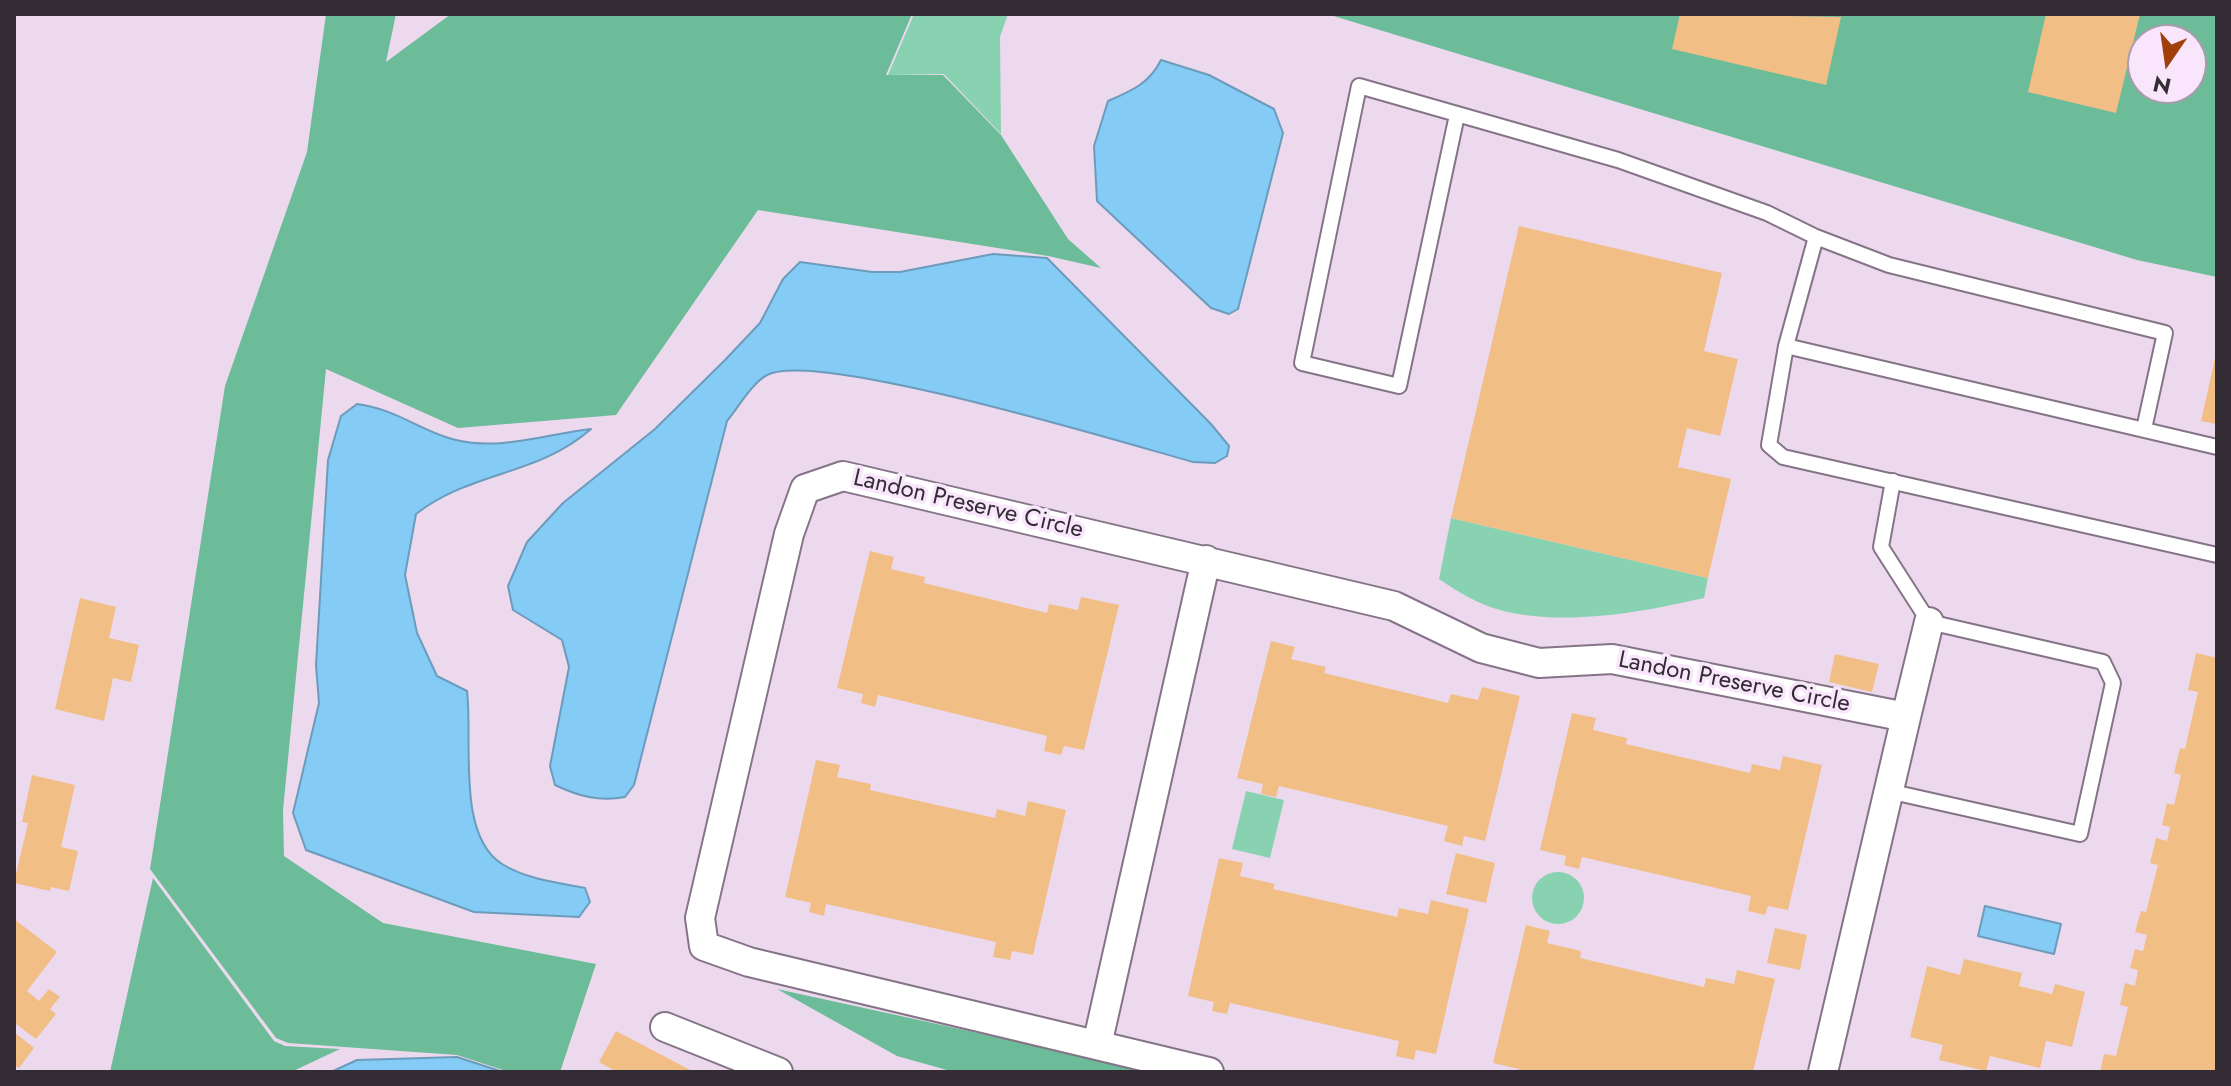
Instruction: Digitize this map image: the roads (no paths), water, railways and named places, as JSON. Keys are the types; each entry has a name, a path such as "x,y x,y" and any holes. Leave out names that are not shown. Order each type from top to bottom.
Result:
{"street":[{"name":"Landon Preserve Circle","path":"1209,1072 749,962 704,946 700,918 789,534 805,489 843,476 1206,560 1394,606 1481,648 1539,663 1612,659 1906,717"},
{"path":"1097,1045 1206,560"},
{"path":"1823,1072 1929,622"},
{"path":"665,1027 778,1072"}],"lane":[{"path":"1457,115 1399,386 1302,363 1359,86 1618,160 1767,213 1816,237 1889,265 2165,333 2144,429"},
{"path":"1816,237 1786,346 1769,445 1783,457 2217,555"},
{"path":"1786,346 2217,447"},
{"path":"1888,791 2080,834 2113,683 2103,662 1929,622 1881,547 1893,481"}],"water":[{"path":"1161,60 1209,75 1274,109 1283,133 1238,309 1229,314 1211,308 1097,201 1094,146 1108,101 1145,81"},
{"path":"993,254 1047,258 1211,424 1229,446 1227,456 1215,463 1193,462 1041,419 905,386 845,375 797,370 767,375 727,421 634,785 625,797 606,799 580,795 555,785 550,766 569,667 562,640 513,610 508,586 527,542 563,503 655,429 725,360 760,323 783,279 800,262 872,272 900,272"},
{"path":"357,404 385,411 444,436 473,443 507,443 591,429 548,456 460,489 416,514 405,575 417,633 437,676 467,691 470,785 478,832 488,850 511,869 542,880 585,888 590,902 579,917 474,912 306,850 293,813 319,703 316,665 328,460 341,416"},
{"path":"1985,906 2061,924 2054,954 1978,936"},
{"path":"457,1057 503,1072 331,1072 357,1060"}]}
